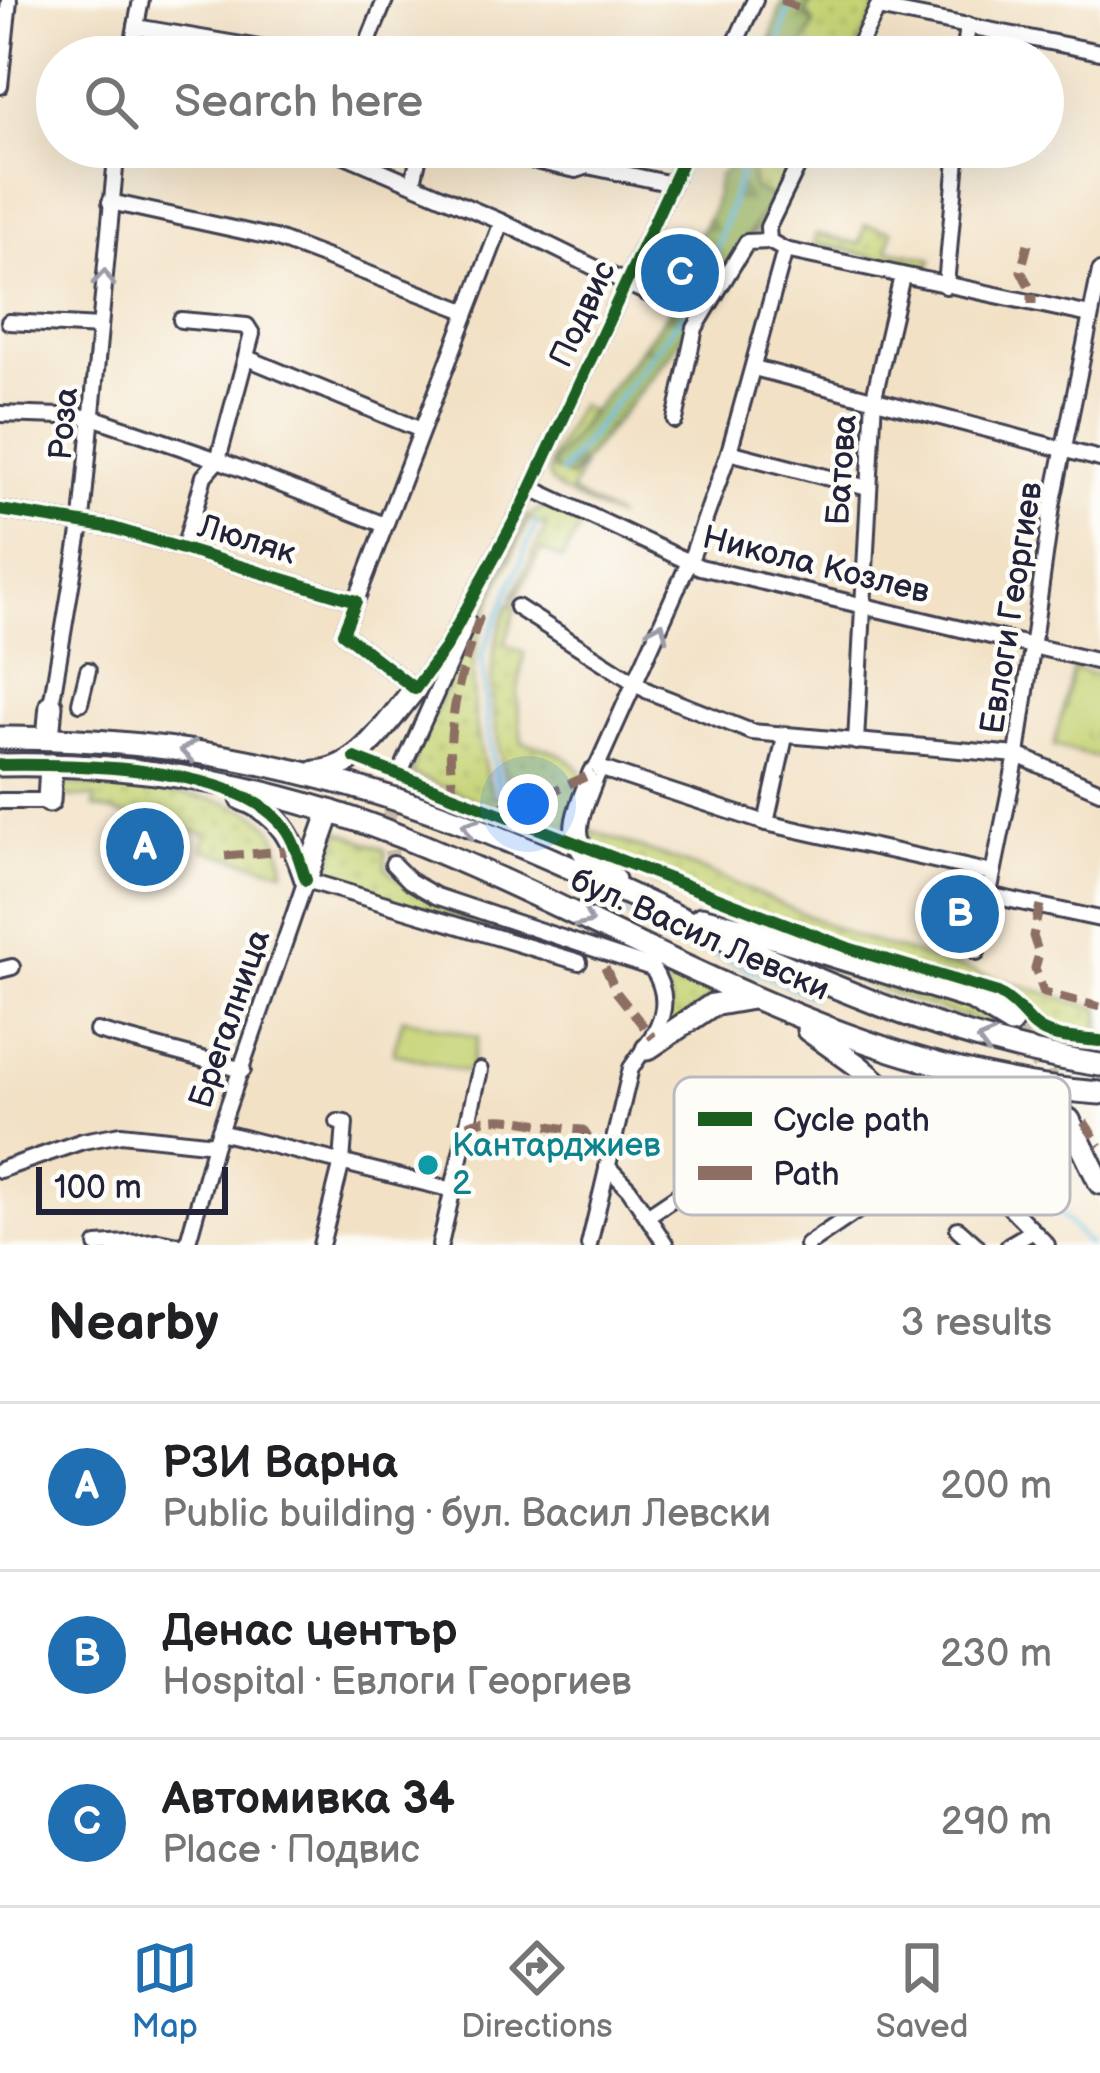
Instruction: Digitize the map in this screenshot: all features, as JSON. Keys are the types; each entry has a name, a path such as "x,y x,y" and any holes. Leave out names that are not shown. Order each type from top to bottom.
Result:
{"highway":[{"path":"303,772 327,771 355,758 415,689"},
{"path":"48,738 51,705"},
{"name":"бул. Васил Левски","path":"0,738 184,749 303,772 458,821 913,1019 1010,1048 1100,1065"},
{"name":"бул. Васил Левски","path":"0,765 135,770 191,778 330,811 416,842 853,1039 939,1066 1000,1077"},
{"path":"49,801 51,765"},
{"path":"595,770 575,824 577,845 589,861 648,905 747,929 973,1000 1011,1023"},
{"path":"191,778 260,806 278,820 306,880"},
{"path":"306,880 330,811"},
{"path":"626,938 652,968 702,973"},
{"path":"646,1049 712,1005 766,1002 871,1077"},
{"path":"1070,1122 1100,1183"}],"street":[{"path":"0,86 9,0"},
{"path":"134,36 142,0"},
{"path":"370,36 385,0"},
{"path":"739,36 755,0"},
{"path":"863,36 879,4 1022,36"},
{"path":"967,36 968,25"},
{"path":"136,27 189,36"},
{"path":"1064,45 1100,52"},
{"name":"Роза","path":"51,705 82,520 114,168"},
{"path":"381,168 665,302"},
{"path":"413,182 417,168"},
{"path":"597,168 672,184"},
{"name":"Подвис","path":"402,770 679,168"},
{"path":"769,241 768,227 797,168"},
{"path":"946,286 956,168"},
{"path":"110,202 275,238 466,311"},
{"path":"415,689 343,633 502,222"},
{"path":"675,420 692,337 747,242 769,241 785,250 1090,315"},
{"path":"785,250 729,452 689,564 595,770 766,823 992,873"},
{"name":"Евлоги Георгиев","path":"977,952 1017,755 1030,644 1064,450 1092,350 1090,315 1100,271"},
{"name":"Батова","path":"856,742 874,397 902,276"},
{"path":"181,320 247,326 252,334 218,460 204,476 184,549"},
{"path":"9,322 100,327"},
{"path":"247,358 421,430"},
{"path":"754,368 1100,459"},
{"path":"0,414 92,417 385,525"},
{"path":"729,452 868,488"},
{"name":"Подвис","path":"415,689 445,648 532,495"},
{"name":"Никола Козлев","path":"532,495 562,502 689,564 1100,662"},
{"name":"Люляк","path":"0,510 82,520 356,601"},
{"path":"518,607 648,691 743,729 785,737 1017,755 1100,791"},
{"path":"80,703 88,670"},
{"path":"766,823 785,737"},
{"path":"0,801 49,801"},
{"path":"393,864 410,881 452,903 652,968 662,985 665,1000 660,1024 631,1068 589,1245"},
{"path":"306,880 579,962"},
{"name":"Брегалница","path":"183,1245 306,880"},
{"path":"988,895 1100,919"},
{"path":"97,1031 243,1070"},
{"path":"440,1245 480,1070"},
{"path":"321,1245 342,1162 345,1123 338,1122"},
{"path":"0,1170 83,1141 121,1134 217,1138 453,1190"},
{"path":"607,1166 666,1245"},
{"path":"647,1216 674,1198"},
{"path":"808,1245 852,1215"},
{"path":"1017,1215 1047,1245"},
{"path":"958,1229 976,1245"},
{"path":"1009,1245 1033,1231"},
{"path":"97,1245 158,1241 183,1245"}],"green space":[{"path":"783,0 814,0 806,11 814,24 808,36 772,36"},
{"path":"814,0 881,0 863,36 808,36 814,24 805,11"},
{"path":"136,27 189,36 134,36"},
{"path":"728,168 752,168 754,189 773,197 672,352 570,478 553,469 554,461 678,300 696,253 696,240 713,209 719,176"},
{"path":"797,168 768,227 751,235 773,197 754,190 750,171"},
{"path":"865,225 892,231 888,250 932,259 929,269 814,243 816,234 860,244"},
{"path":"579,405 590,411 553,468 571,478 584,464 571,492 618,518 570,496 550,479 554,453"},
{"path":"548,505 583,521 562,560 541,550 515,599 546,527 529,519 486,616 476,649 473,686 493,798 507,790 494,717 494,651 510,602 517,605 505,644 524,653 517,695 522,742 564,756 583,775 566,832 558,834 411,774 413,759 526,517"},
{"path":"1073,669 1100,675 1100,758 1054,746"},
{"path":"54,784 159,791 239,807 257,815 274,833 284,871 203,850 206,834 94,807 95,797 54,797"},
{"path":"587,829 708,872 854,936 1100,1009 1100,1048 972,1020 807,961 767,943 1015,1019 621,870 616,856 589,845"},
{"path":"340,831 385,850 386,868 429,899 480,921 586,954 586,958 327,881"},
{"path":"663,973 714,996 660,1035 671,1007"},
{"path":"403,1018 478,1037 469,1073 393,1053"}],"waterway":[{"path":"781,36 790,0"},
{"path":"561,473 687,309 712,263 742,168"},
{"path":"500,794 488,734 482,655 537,522"},
{"path":"595,902 812,996"},
{"path":"1062,1215 1089,1245"}],"tunnel":[{"path":"393,864 387,824 402,769"},
{"path":"1011,1023 1033,1049 1047,1077"}],"marked path":[{"path":"781,0 805,11"},
{"path":"1028,244 1021,271 1032,292 1032,304"},
{"path":"454,795 452,728 459,683 479,619 471,615"},
{"path":"492,809 544,795 594,773"},
{"path":"225,856 296,850"},
{"path":"1040,905 1033,936 1039,954 1035,968 1044,993 1100,1007"},
{"path":"605,967 617,993 653,1038"},
{"path":"468,1125 510,1119 583,1130 607,1166"},
{"path":"1084,1122 1100,1146"}],"cycle path":[{"path":"0,510 113,528 356,601 343,633 415,689 445,648 524,503 679,168"},
{"path":"355,758 851,949 998,993 1049,1033 1100,1041"},
{"path":"0,765 147,772 224,788 255,802 279,821 306,880"}],"place":[{"name":"Автомивка 34","path":"680,273"},
{"name":"РЗИ Варна","path":"145,847"},
{"name":"Денас център","path":"960,914"},
{"name":"Кантарджиев 2","path":"428,1165"}]}
